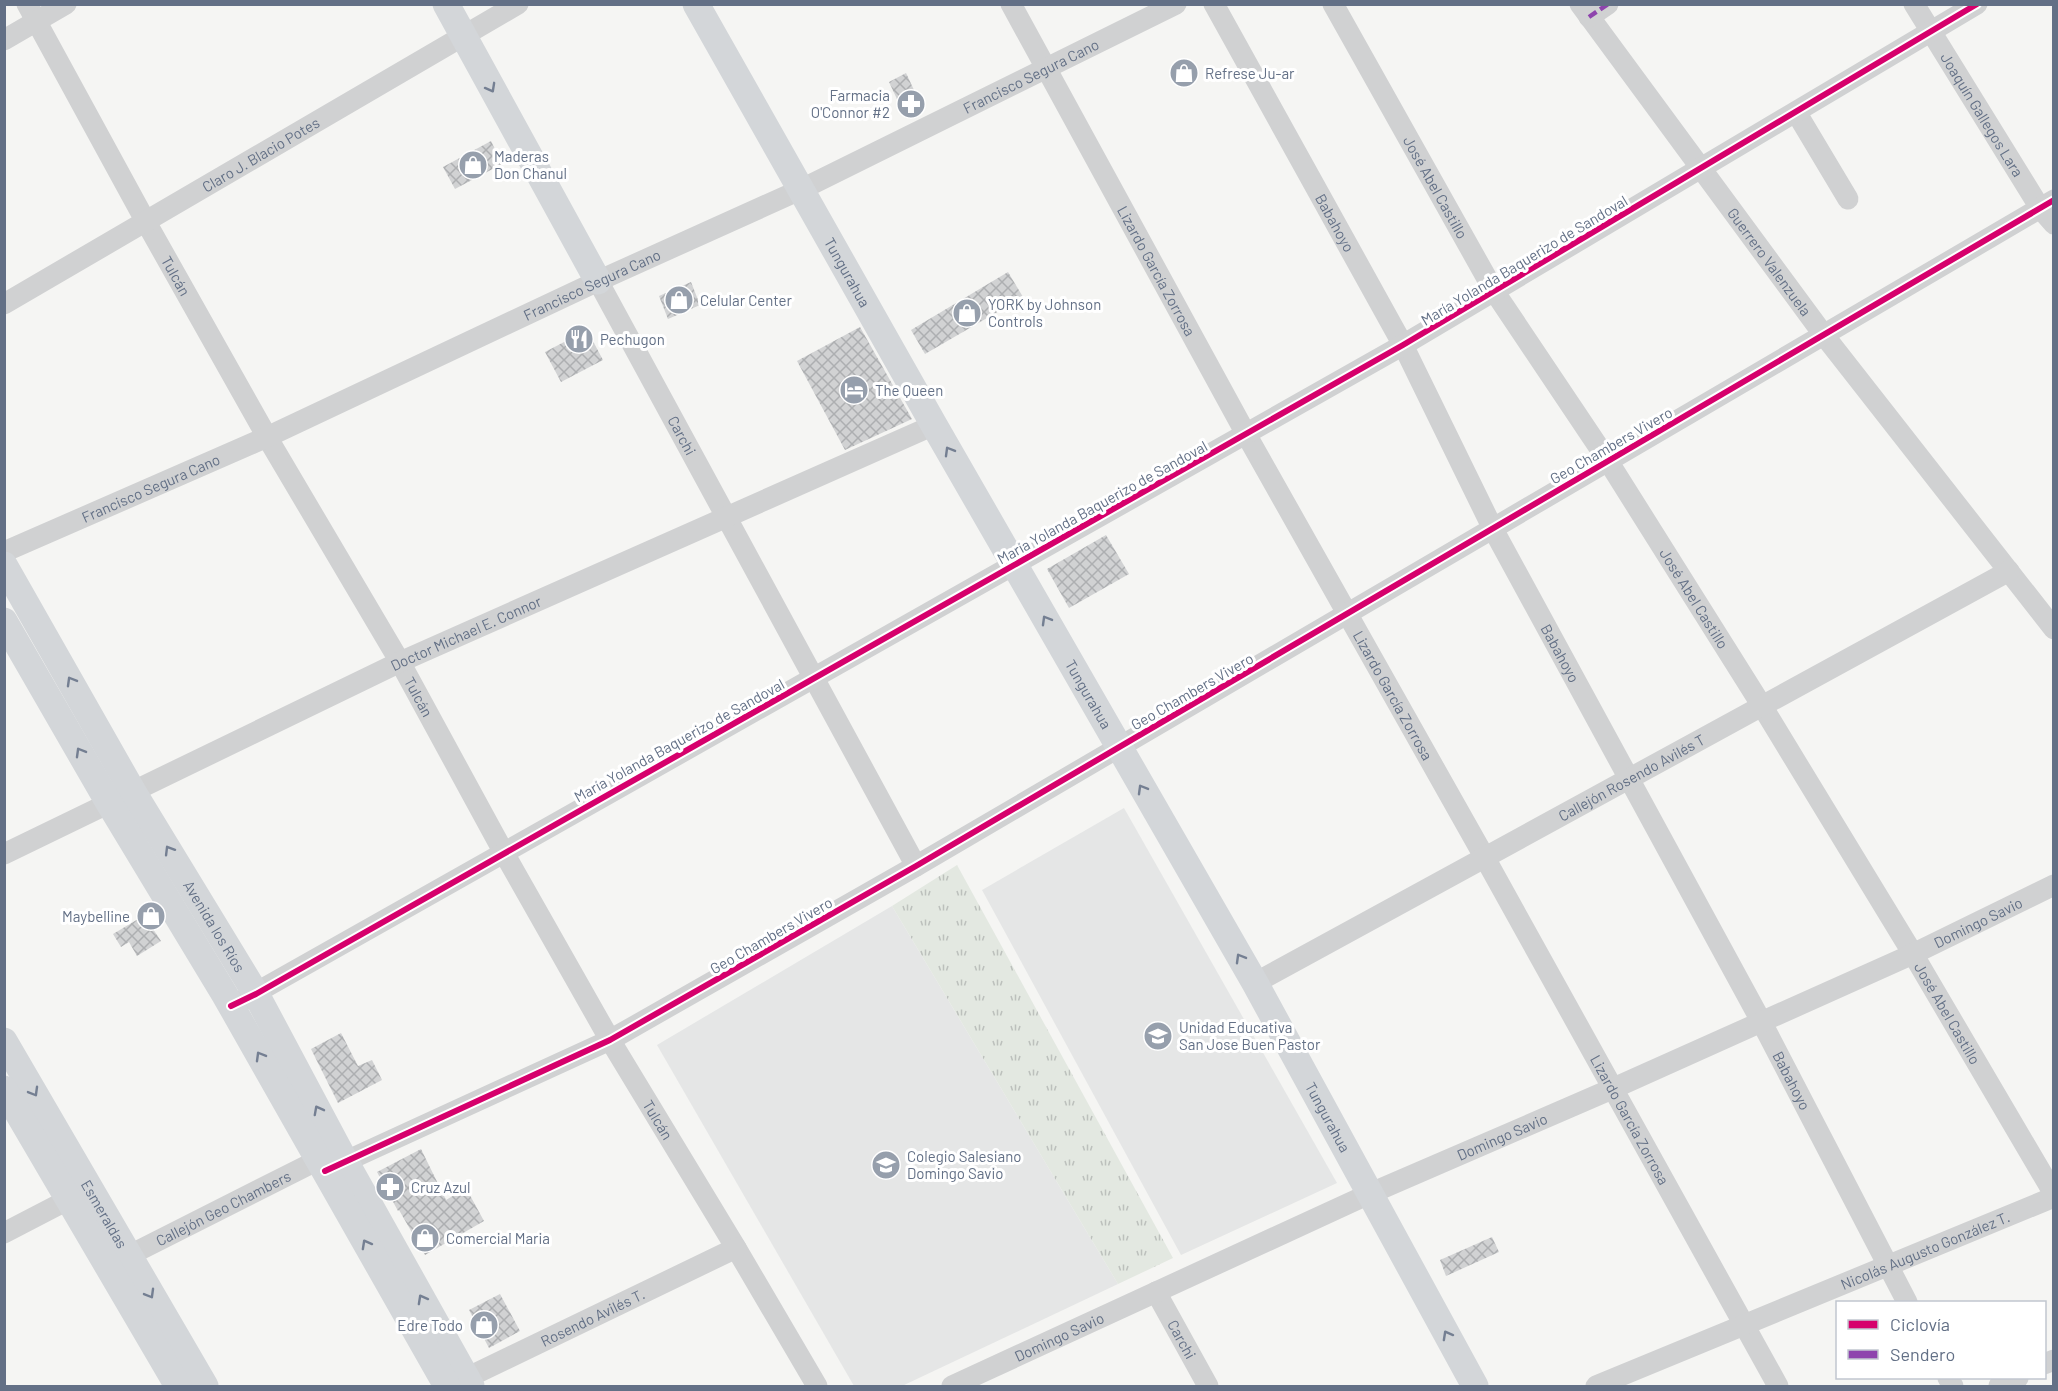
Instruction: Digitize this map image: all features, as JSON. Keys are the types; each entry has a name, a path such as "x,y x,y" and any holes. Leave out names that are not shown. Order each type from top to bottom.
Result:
{"main road":[{"name":"Carchi","path":"446,4 598,281"},
{"name":"Tungurahua","path":"696,4 1118,748 1255,983 1475,1386"},
{"name":"Avenida los Ríos","path":"4,565 133,792 256,994 332,1160"},
{"name":"Avenida los Ríos","path":"4,621 109,803 231,1006 332,1160 458,1384"},
{"name":"Esmeraldas","path":"4,1041 79,1194 118,1261 178,1386"},
{"name":"Esmeraldas","path":"4,1089 79,1194"},
{"name":"Esmeraldas","path":"118,1261 205,1386"}],"street":[{"path":"4,40 32,13 66,4"},
{"name":"Claro J. Blacio Potes","path":"4,304 518,4"},
{"name":"Lizardo García Zorrosa","path":"1011,4 1246,434 1614,1088 1778,1386"},
{"name":"Francisco Segura Cano","path":"4,552 267,437 598,281 802,189 1176,4"},
{"name":"Babahoyo","path":"1214,4 1403,345 1493,529 1761,1021 1906,1301"},
{"name":"José Abel Castillo","path":"1334,4 1494,291 1608,461 1762,706 1913,954 2054,1196"},
{"path":"1584,11 1608,4"},
{"name":"Joaquín Gallegos Lara","path":"1914,4 2047,204 2054,224"},
{"name":"María Yolanda Baquerizo de Sandoval","path":"231,1006 256,994 1403,345 1977,4"},
{"name":"Guerrero Valenzuela","path":"1584,11 1823,334 2054,629"},
{"name":"Tulcán","path":"32,13 267,437 400,662 504,853 610,1040 817,1386"},
{"path":"1796,112 1848,199"},
{"name":"Geo Chambers Vivero","path":"332,1160 610,1040 916,866 2047,204"},
{"name":"Carchi","path":"598,281 916,866"},
{"name":"Doctor Michael E. Connor","path":"4,854 400,662 934,425"},
{"name":"Callejón Rosendo Avilés T","path":"1255,983 2009,571"},
{"name":"Domingo Savio","path":"952,1386 1369,1194 1614,1088 1913,954 2054,885"},
{"name":"Callejón Geo Chambers","path":"118,1261 332,1160"},
{"path":"4,1233 79,1194"},
{"name":"Nicolás Augusto González T.","path":"1596,1386 2054,1196"},
{"name":"Rosendo Avilés T.","path":"458,1384 736,1248"},
{"name":"Carchi","path":"1156,1292 1208,1386"},
{"path":"1999,1386 2014,1379"}],"shaded area":[{"name":"Unidad Educativa San Jose Buen Pastor","path":"1124,808 1337,1183 1181,1255 982,890"},
{"name":"Colegio Salesiano Domingo Savio","path":"892,906 1118,1284 902,1386 854,1386 657,1045"}],"green space":[{"path":"957,865 1173,1258 1118,1284 892,906"}],"building":[{"path":"906,73 922,107 905,116 889,82"},
{"name":"Maderas Don Chanul","path":"491,141 502,164 455,189 443,167"},
{"name":"YORK by Johnson Controls","path":"1008,272 1023,297 925,354 911,330"},
{"name":"Celular Center","path":"691,282 700,305 668,319 659,296"},
{"name":"The Queen","path":"860,327 912,419 845,450 797,361"},
{"path":"587,330 603,360 561,382 545,352"},
{"path":"1106,535 1129,574 1069,608 1047,569"},
{"path":"155,909 163,924 153,929 161,941 137,956 129,942 121,947 113,934"},
{"path":"341,1033 358,1066 372,1060 382,1080 338,1103 311,1049"},
{"path":"421,1149 446,1200 466,1188 484,1221 425,1255 377,1172"},
{"path":"1492,1237 1499,1252 1446,1276 1440,1260"},
{"path":"500,1294 520,1331 489,1348 469,1310"}],"marked path":[{"path":"1589,17 1608,4"}],"cycle path":[{"path":"231,1006 256,994 1403,345 1977,4"},
{"path":"325,1171 610,1040 916,866 2054,200"}],"place":[{"name":"Refrese Ju-ar","path":"1184,73"},
{"name":"Farmacia O'Connor #2","path":"911,104"},
{"name":"Maderas Don Chanul","path":"473,165"},
{"name":"Celular Center","path":"679,300"},
{"name":"YORK by Johnson Controls","path":"967,313"},
{"name":"Pechugon","path":"579,339"},
{"name":"The Queen","path":"854,390"},
{"name":"Maybelline","path":"151,916"},
{"name":"Unidad Educativa San Jose Buen Pastor","path":"1158,1036"},
{"name":"Colegio Salesiano Domingo Savio","path":"886,1165"},
{"name":"Cruz Azul","path":"390,1187"},
{"name":"Comercial Maria","path":"425,1238"},
{"name":"Edre Todo","path":"484,1325"}]}
